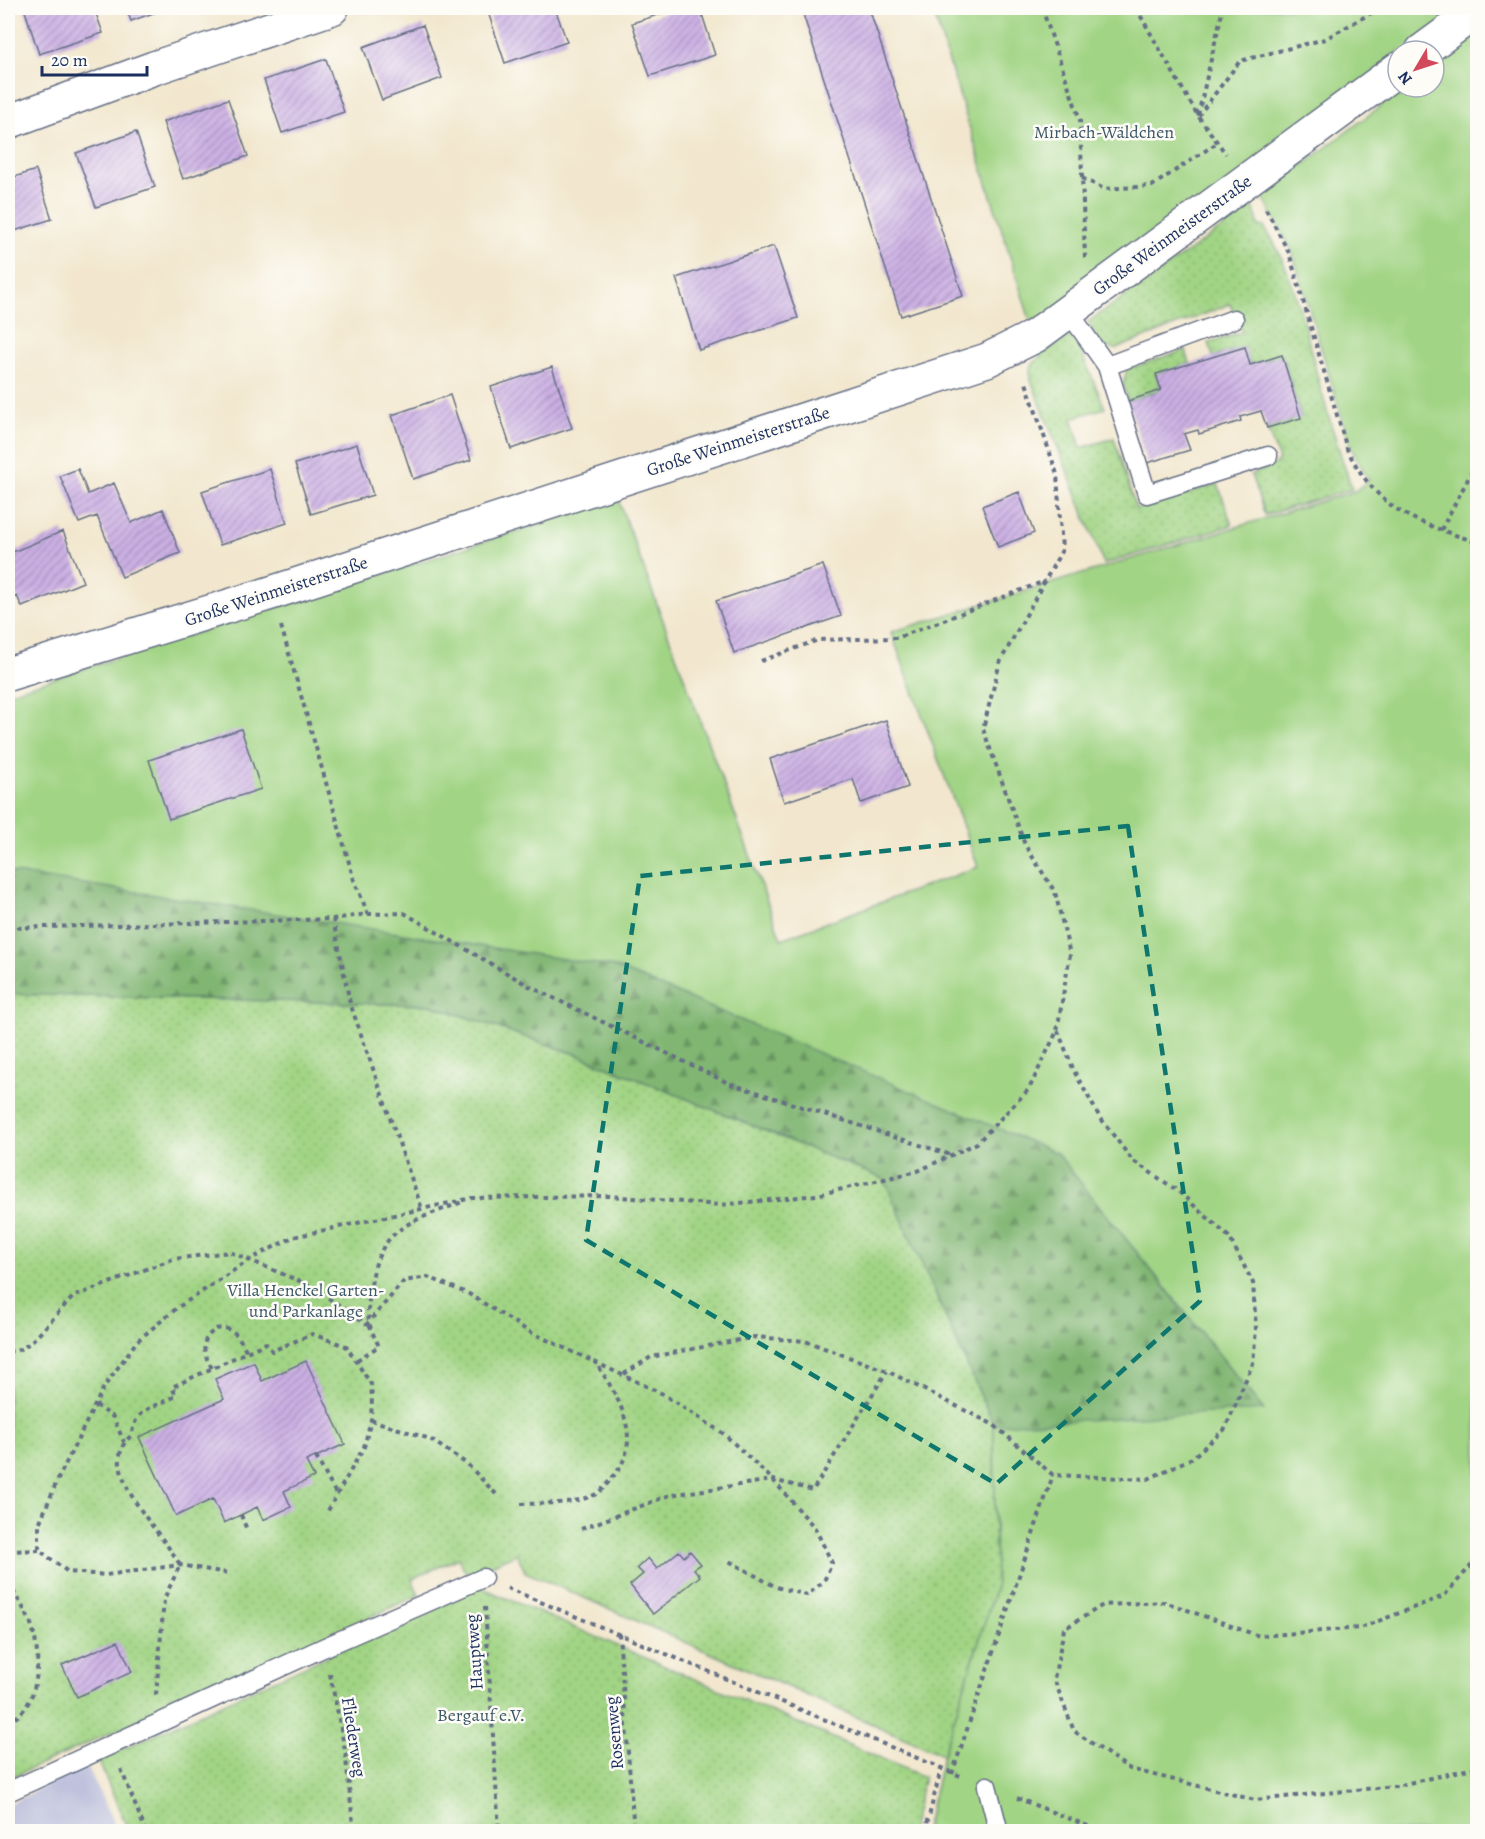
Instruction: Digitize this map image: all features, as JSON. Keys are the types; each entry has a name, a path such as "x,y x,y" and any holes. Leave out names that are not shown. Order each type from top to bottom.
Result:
{"street":[{"path":"8,122 154,68 332,8"},
{"path":"1438,39 1478,10"},
{"name":"Große Weinmeisterstraße","path":"8,674 283,590 987,360 1013,349 1078,304 1386,78"}],"lane":[{"path":"1078,304 1107,366 1147,494 1268,456"},
{"path":"1107,366 1234,319"},
{"path":"8,1792 110,1743 483,1578"},
{"path":"987,1786 999,1832"}],"path":[{"path":"1042,8 1080,120 1082,178 1078,304"},
{"path":"1136,8 1198,116 1266,210 1289,253 1347,449 1358,472 1373,491 1392,508 1416,522 1478,543"},
{"path":"1198,116 1223,8"},
{"path":"1198,116 1240,61 1325,39 1380,8"},
{"path":"1082,178 1104,189 1152,186 1217,142"},
{"path":"39,1550 39,1524 58,1479 104,1387 136,1341 177,1308 251,1259 293,1237 472,1198 609,1196 720,1205 817,1195 918,1171 977,1143 1029,1089 1057,1031 1070,954 1055,892 1025,846 983,729 1000,662 1062,550 1057,474 1013,349"},
{"path":"1441,530 1478,460"},
{"path":"761,661 818,639 897,638 1045,581"},
{"path":"278,616 354,880 368,914"},
{"path":"8,928 333,920 368,914 404,914 529,986 728,1083 951,1155"},
{"path":"333,920 350,1004 422,1209"},
{"path":"624,1374 651,1357 755,1337 805,1341 887,1371 994,1425 1053,1475 1148,1479 1192,1458 1225,1429 1253,1363 1256,1329 1253,1283 1229,1237 1178,1191 1132,1160 1099,1116 1074,1071 1057,1031"},
{"path":"367,1324 374,1267 380,1250 389,1237 408,1224 472,1198"},
{"path":"9,1353 21,1350 34,1340 62,1306 99,1286 173,1259 230,1252 309,1285 367,1324 379,1346 357,1360"},
{"path":"367,1324 404,1281 428,1276 469,1294 528,1331 661,1393 724,1434 773,1480 815,1528 832,1563 824,1581 807,1594 776,1587 727,1560"},
{"path":"212,1368 205,1356 204,1347 205,1340 216,1329 231,1330 238,1336 247,1352"},
{"path":"180,1564 170,1546 151,1526 129,1490 120,1455 124,1442 132,1435 132,1424 136,1417 176,1396 172,1387 266,1343 272,1351 312,1334 346,1346 371,1384 371,1420 364,1447 326,1514"},
{"path":"521,1504 573,1502 597,1494 622,1468 628,1441 624,1409 598,1365"},
{"path":"581,1529 670,1495 773,1480 813,1490 887,1371"},
{"path":"96,1405 113,1417 124,1442"},
{"path":"371,1420 430,1439 467,1464 496,1494"},
{"path":"316,1457 337,1495"},
{"path":"952,1774 1053,1475"},
{"path":"241,1515 247,1530"},
{"path":"8,1551 39,1550 68,1572 106,1575 180,1564 227,1573"},
{"path":"1478,1558 1444,1596 1360,1628 1258,1636 1165,1602 1103,1605 1064,1629 1054,1678 1074,1731 1130,1769 1255,1800 1396,1786 1478,1767"},
{"path":"157,1702 164,1599 180,1564"},
{"path":"483,1578 952,1774 1103,1832"},
{"name":"Hauptweg","path":"483,1578 500,1832"},
{"path":"8,1583 30,1623 38,1655 36,1682 28,1703 20,1717 8,1722"},
{"name":"Rosenweg","path":"619,1633 634,1832"},
{"name":"Fliederweg","path":"325,1647 345,1750 354,1832"},
{"path":"110,1743 146,1832"},
{"path":"925,1832 941,1769"}],"highlighted area":[{"path":"1128,826 1200,1301 996,1484 586,1240 640,876"}],"shaded area":[{"path":"87,1765 117,1831 8,1832 8,1805"}],"green space":[{"name":"Mirbach-Wäldchen","path":"932,8 1474,8 1437,39 1386,39 1386,78 1035,336"},
{"path":"1477,33 1477,1831 925,1831 943,1755 996,1587 994,1425 1264,1410 1057,1153 615,967 8,872 8,693 618,499 781,939 978,867 891,632 1355,491 1369,480 1351,448 1292,251 1262,196 1390,99 1446,99 1446,57"},
{"path":"1253,206 1259,226 1264,227 1274,243 1291,281 1319,383 1352,489 1265,515 1251,475 1276,464 1279,460 1267,428 1301,417 1282,355 1250,365 1244,347 1213,357 1209,343 1242,332 1230,304 1116,349 1105,346 1095,336 1088,322"},
{"path":"1073,333 1105,408 1072,418 1081,448 1114,438 1136,509 1218,484 1232,525 1104,564 1031,380 1030,368 1041,355"},
{"path":"1186,350 1190,364 1156,374 1161,390 1128,401 1123,385 1127,369"},
{"path":"8,872 615,967 1057,1153 1264,1411 1477,1831 925,1831 943,1755 996,1587 994,1425 884,1179 576,1054 430,1005 8,994"},
{"name":"Villa Henckel Garten- und Parkanlage","path":"8,994 430,1005 576,1054 884,1179 994,1425 996,1587 943,1755 525,1572 517,1553 468,1576 458,1558 412,1579 419,1595 8,1779"},
{"name":"Bergauf e.V.","path":"480,1587 924,1777 911,1831 129,1832 98,1760"}],"building":[{"path":"24,8 94,8 103,33 39,54"},
{"path":"126,8 167,8 131,21"},
{"path":"555,8 567,42 505,63 487,9"},
{"path":"680,8 700,8 715,55 650,76 632,23"},
{"path":"801,8 869,8 963,296 901,316"},
{"path":"423,25 442,78 382,100 363,47"},
{"path":"326,59 344,112 282,133 264,80"},
{"path":"228,99 248,156 183,179 163,122"},
{"path":"136,132 155,187 96,207 76,153"},
{"path":"36,170 52,219 8,233 8,179"},
{"path":"774,246 798,318 699,350 676,278"},
{"path":"1245,347 1250,365 1282,355 1301,418 1267,428 1261,411 1240,417 1241,421 1199,434 1198,430 1184,434 1190,450 1147,463 1128,401 1161,390 1156,374"},
{"path":"552,367 572,428 511,449 491,387"},
{"path":"450,395 471,460 413,479 392,415"},
{"path":"357,444 373,495 311,514 295,464"},
{"path":"78,469 88,494 114,483 131,523 163,509 180,553 122,577 97,516 79,523 60,476"},
{"path":"270,469 287,523 220,545 202,491"},
{"path":"1019,492 1034,533 998,547 982,506"},
{"path":"63,531 83,582 22,607 17,596 8,600 8,554"},
{"path":"823,565 841,616 734,653 716,601"},
{"path":"886,720 908,787 861,803 853,779 784,802 770,759"},
{"path":"241,729 261,789 169,819 149,760"},
{"path":"306,1361 345,1444 306,1461 314,1477 284,1491 291,1507 263,1520 257,1507 224,1523 213,1499 176,1516 139,1437 224,1399 215,1379 254,1362 262,1381"},
{"path":"679,1551 684,1557 690,1551 701,1564 694,1569 700,1576 653,1614 630,1585 643,1574 637,1568 648,1558 657,1569"},
{"path":"118,1641 132,1672 77,1697 62,1665"}]}
